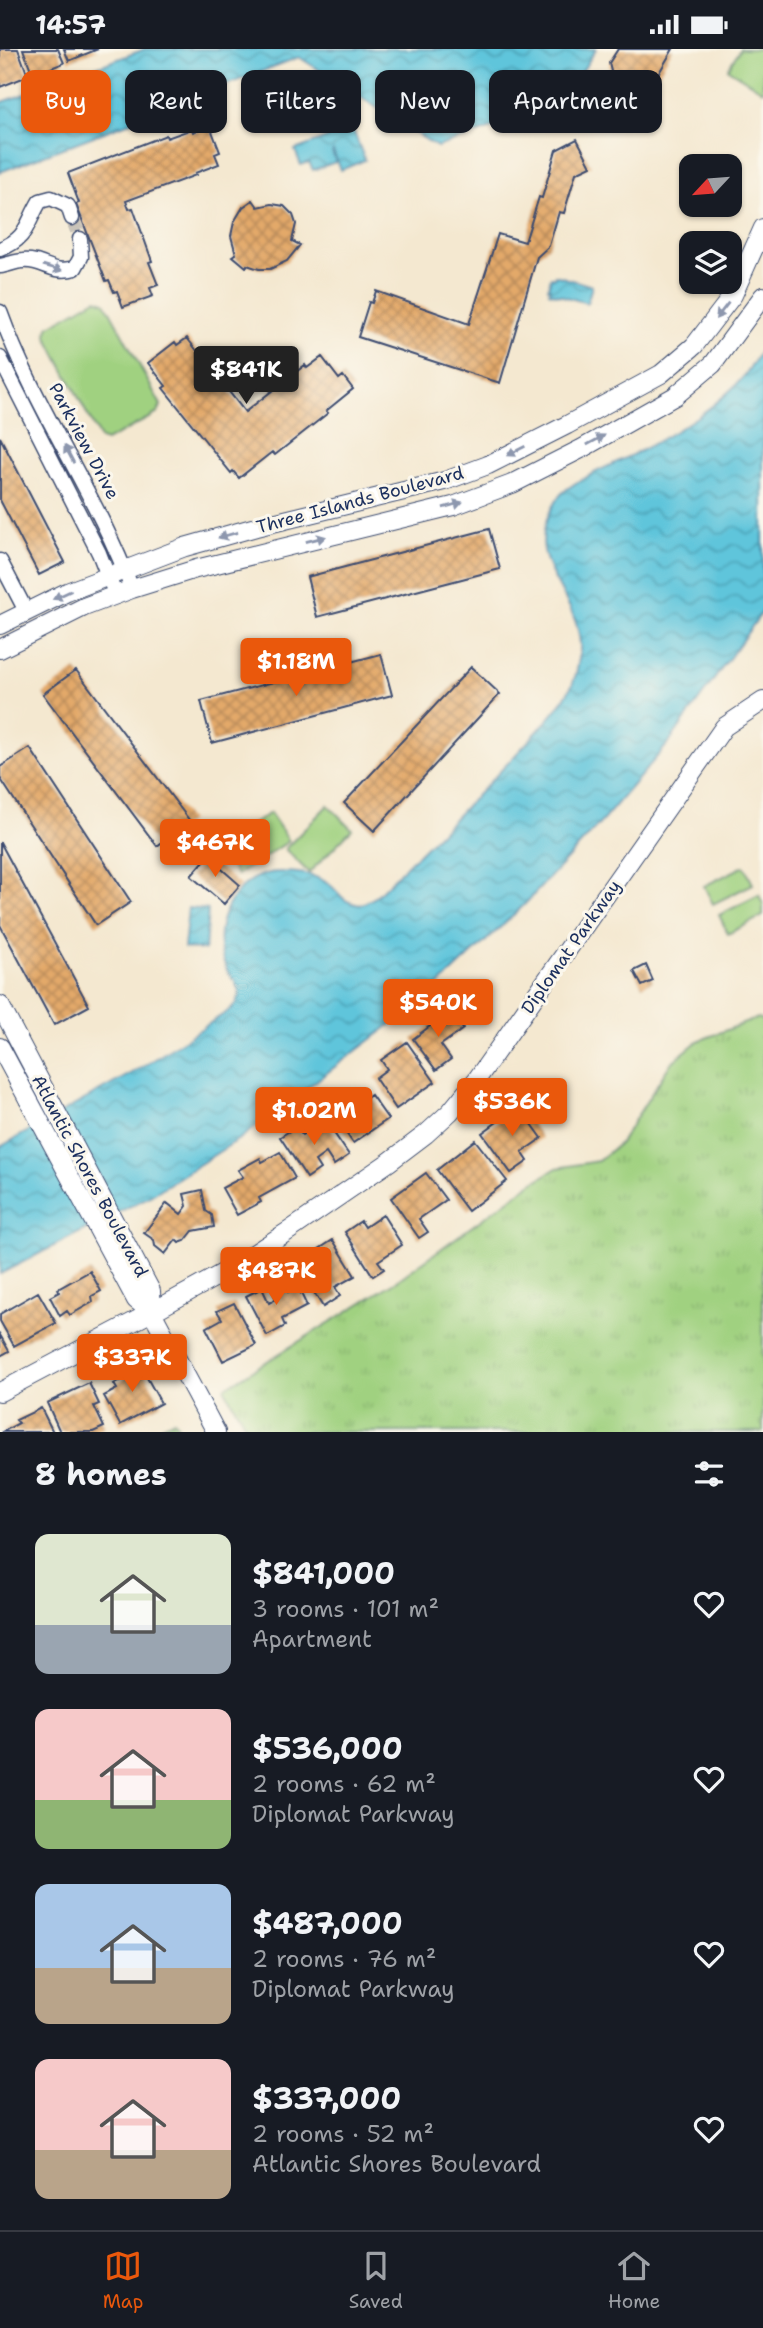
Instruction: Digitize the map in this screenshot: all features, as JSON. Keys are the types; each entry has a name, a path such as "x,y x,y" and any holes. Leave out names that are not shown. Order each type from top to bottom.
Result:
{"street":[{"path":"0,249 16,242 24,234 40,201 51,198 68,206 72,218"},
{"name":"Three Islands Boulevard","path":"0,625 116,572 185,547 445,481 481,468 546,435 661,374 694,346 733,295 763,228"},
{"path":"0,266 23,261 37,263 53,270 75,268 81,257 80,239"},
{"name":"Three Islands Boulevard","path":"0,649 84,607 196,569 453,506 491,493 559,460 676,396 713,364 763,296"},
{"name":"Parkview Drive","path":"1,318 21,363 100,514 124,592"},
{"name":"Parkview Drive","path":"0,358 93,542 116,572"},
{"path":"546,435 559,460"},
{"path":"481,468 491,493"},
{"path":"0,561 26,611"},
{"name":"Diplomat Parkway","path":"0,1392 232,1268 301,1223 426,1134 450,1112 478,1079 724,727 763,701"},
{"name":"Atlantic Shores Boulevard","path":"0,1005 151,1291 152,1312"},
{"name":"Atlantic Shores Boulevard","path":"0,1047 136,1300 152,1312 216,1432"}],"green space":[{"path":"740,49 763,49 763,91 728,69"},
{"path":"96,299 105,302 161,405 158,413 106,441 100,439 47,337 48,327"},
{"path":"328,805 352,829 309,873 285,849"},
{"path":"270,813 289,841 237,875 219,847"},
{"path":"744,866 753,884 713,904 704,886"},
{"path":"759,895 763,916 728,934 719,915"},
{"path":"758,1018 763,1021 763,1432 249,1432 224,1388 395,1282 529,1185 557,1168 598,1161 620,1143 671,1063 698,1041"},
{"path":"174,1420 181,1432 150,1432"}],"water":[{"path":"145,49 596,49 583,70 489,70 489,129 437,147 416,133 475,133 475,70 375,70 375,107 361,97 361,70 319,70 299,57 265,70 241,70 241,79 227,85 227,70 125,70 125,124 111,129 111,70 89,70"},
{"path":"21,95 21,133 101,133 0,172 0,103"},
{"path":"328,133 354,133 365,160 341,170 333,151 336,162 313,170 309,162 301,165 295,150 329,137"},
{"path":"555,275 592,286 587,303 549,292 551,277 554,278"},
{"path":"763,347 763,611 667,745 604,819 524,905 422,1001 242,1137 150,1196 0,1274 0,1147 143,1067 236,1004 239,991 226,968 220,939 226,911 241,888 265,874 297,873 326,882 347,901 360,905 374,898 505,766 561,704 576,674 580,643 576,624 552,574 543,540 546,520 557,499 584,478 658,441 711,407 746,374"},
{"path":"188,908 208,910 205,950 184,948"}],"building":[{"path":"0,49 18,49 26,70 21,70 21,79 0,87"},
{"path":"23,49 58,49 64,63 46,70 31,70"},
{"path":"64,49 98,49 69,61"},
{"path":"618,49 673,49 661,70 611,70 609,63"},
{"path":"181,133 213,133 220,152 215,154 219,164 126,201 129,209 133,208 158,285 150,288 153,296 123,307 117,291 114,292 109,280 106,281 76,204 79,203 68,173 166,135 167,138"},
{"path":"577,139 591,166 576,173 564,213 559,212 549,246 537,257 500,383 358,337 369,302 372,303 376,291 469,324 498,234 525,242 556,150"},
{"path":"253,200 258,207 272,204 284,206 293,215 296,224 292,241 300,245 287,261 270,269 246,267 233,256 236,254 231,236 234,222 243,207"},
{"path":"187,338 245,412 305,365 307,368 322,357 339,379 343,376 353,389 326,411 328,413 275,455 272,452 239,478 233,471 231,473 163,388 166,386 148,363 175,342 177,345"},
{"path":"0,437 65,562 39,575 0,500"},
{"path":"489,529 500,569 317,617 307,577"},
{"path":"381,654 392,695 212,743 201,701"},
{"path":"471,667 500,694 374,831 344,803"},
{"path":"76,670 190,821 157,846 43,694"},
{"path":"30,748 131,902 96,925 0,778 0,767"},
{"path":"0,842 89,1006 54,1025 0,925"},
{"path":"211,853 218,859 215,863 240,885 224,904 191,876"},
{"path":"646,965 653,981 642,986 634,971"},
{"path":"450,1011 463,1029 441,1045 451,1059 436,1070 413,1039"},
{"path":"407,1042 435,1082 396,1109 375,1078 387,1069 381,1060"},
{"path":"339,1095 349,1110 371,1095 388,1119 353,1143 326,1104"},
{"path":"519,1106 542,1138 522,1152 528,1161 511,1173 482,1133"},
{"path":"325,1120 349,1155 334,1165 326,1153 315,1161 320,1169 307,1178 280,1137 296,1127 302,1135"},
{"path":"475,1140 507,1181 468,1211 437,1170"},
{"path":"280,1152 295,1178 259,1198 261,1202 237,1215 222,1188 243,1177 238,1170 260,1158 262,1162"},
{"path":"426,1173 446,1200 419,1219 428,1232 419,1238 391,1198"},
{"path":"202,1190 206,1211 212,1215 214,1227 193,1231 185,1241 179,1243 176,1240 165,1254 155,1246 154,1240 144,1233 167,1203 181,1214 187,1206 184,1194"},
{"path":"383,1215 402,1245 378,1261 384,1269 373,1276 345,1232 361,1221 365,1227"},
{"path":"333,1240 355,1276 335,1287 340,1296 323,1307 299,1268 319,1256 316,1251"},
{"path":"90,1271 101,1291 92,1296 93,1302 70,1315 67,1311 60,1316 50,1297 59,1292 58,1289"},
{"path":"285,1285 288,1292 298,1287 307,1306 282,1319 285,1326 267,1336 246,1296 262,1288 269,1303 276,1299 273,1292"},
{"path":"38,1292 56,1323 14,1346 0,1321 0,1314"},
{"path":"234,1303 256,1345 223,1361 206,1328 222,1319 217,1311"},
{"path":"0,1335 9,1351 0,1356"},
{"path":"135,1356 161,1403 120,1425 104,1396 117,1389 114,1384 129,1376 122,1363"},
{"path":"89,1383 99,1404 94,1406 104,1427 93,1432 60,1432 47,1403"},
{"path":"41,1408 53,1432 2,1432 19,1423 16,1420"}],"tunnel":[{"path":"72,218 80,239"}]}
